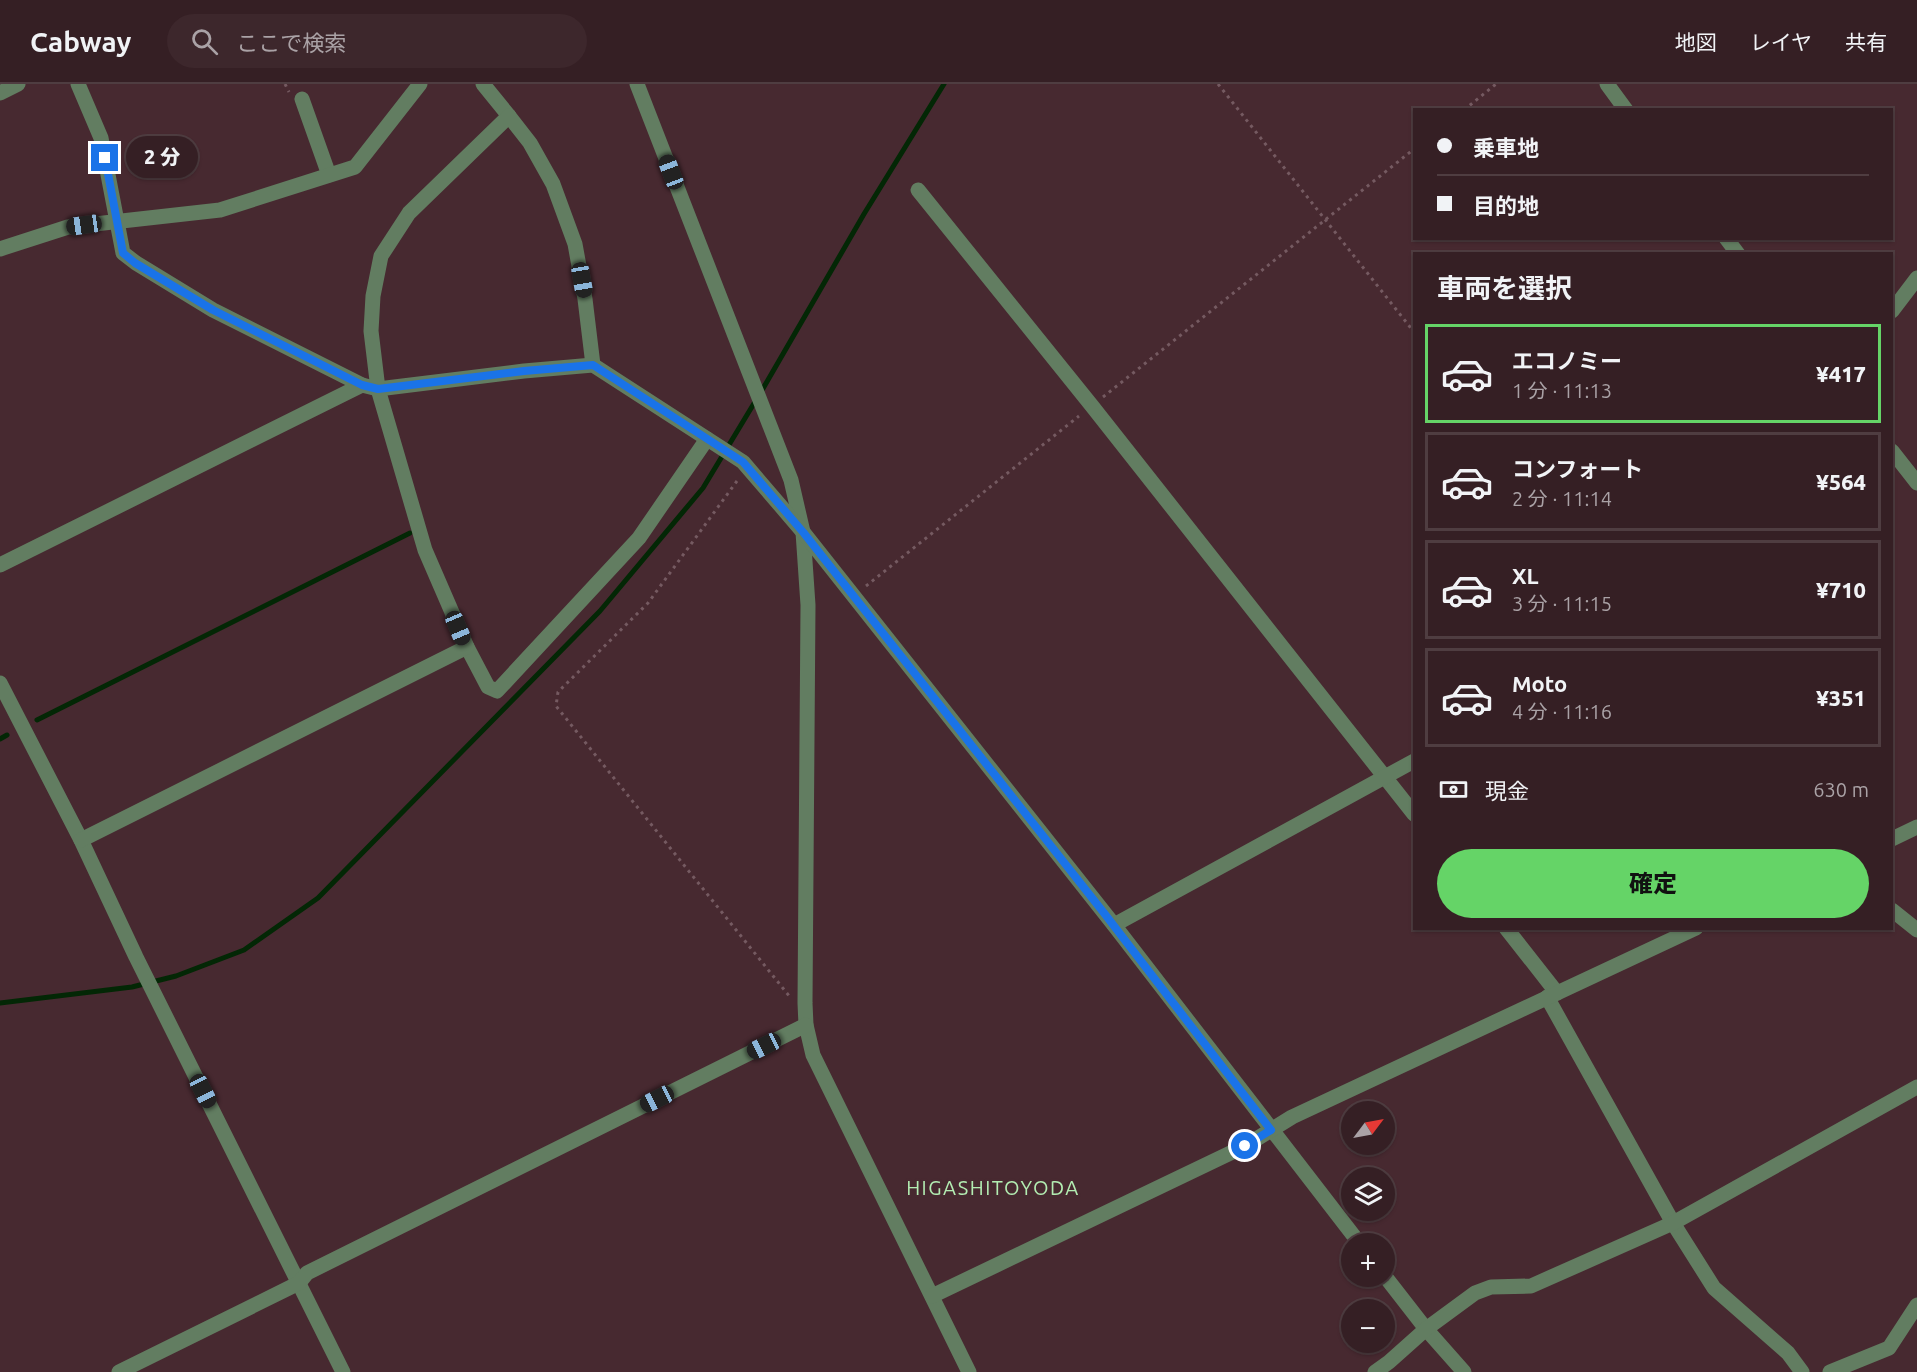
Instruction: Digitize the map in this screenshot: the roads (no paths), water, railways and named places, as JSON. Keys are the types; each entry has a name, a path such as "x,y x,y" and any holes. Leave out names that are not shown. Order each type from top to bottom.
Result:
{"street":[{"path":"0,93 18,84"},
{"path":"78,84 101,138 123,253 135,263 213,310 362,385 378,389 593,365 745,464 803,532 1114,926 1351,1233"},
{"path":"0,249 68,227 220,210 355,167 420,84"},
{"path":"483,84 530,143 553,184 575,244 585,298 593,365"},
{"path":"637,84 791,480 803,532 808,605 805,1004 806,1025 813,1055 969,1372"},
{"path":"1607,84 1625,108"},
{"path":"302,99 329,175"},
{"path":"509,116 409,213 381,255 373,297 371,331 378,389 425,550 467,647 488,687 497,691 639,538 707,440"},
{"path":"918,190 1092,406 1413,813"},
{"path":"1893,310 1917,278"},
{"path":"0,565 362,385"},
{"path":"1893,451 1917,483"},
{"path":"81,840 467,647"},
{"path":"0,683 81,840 160,1006 344,1372"},
{"path":"1114,926 1413,762"},
{"path":"1893,839 1917,827"},
{"path":"1893,911 1917,930"},
{"path":"1507,930 1552,995 1673,1223 1714,1288 1788,1353 1802,1372"},
{"path":"932,1296 1245,1146 1292,1117 1692,930"},
{"path":"118,1372 299,1283 307,1273 806,1025"},
{"path":"1375,1372 1426,1329 1476,1293 1491,1287 1531,1286 1673,1223 1917,1087"},
{"path":"1393,1287 1464,1372"},
{"path":"1830,1372 1889,1348 1917,1305"}],"waterway":[{"path":"761,392 864,214 944,84"},
{"path":"0,1003 132,987 176,976 244,950 318,898 600,611 703,488 756,400"},
{"path":"37,720 410,533"},
{"path":"0,739 7,735"}],"district":[{"name":"HIGASHITOYODA","path":"993,1187"}]}
